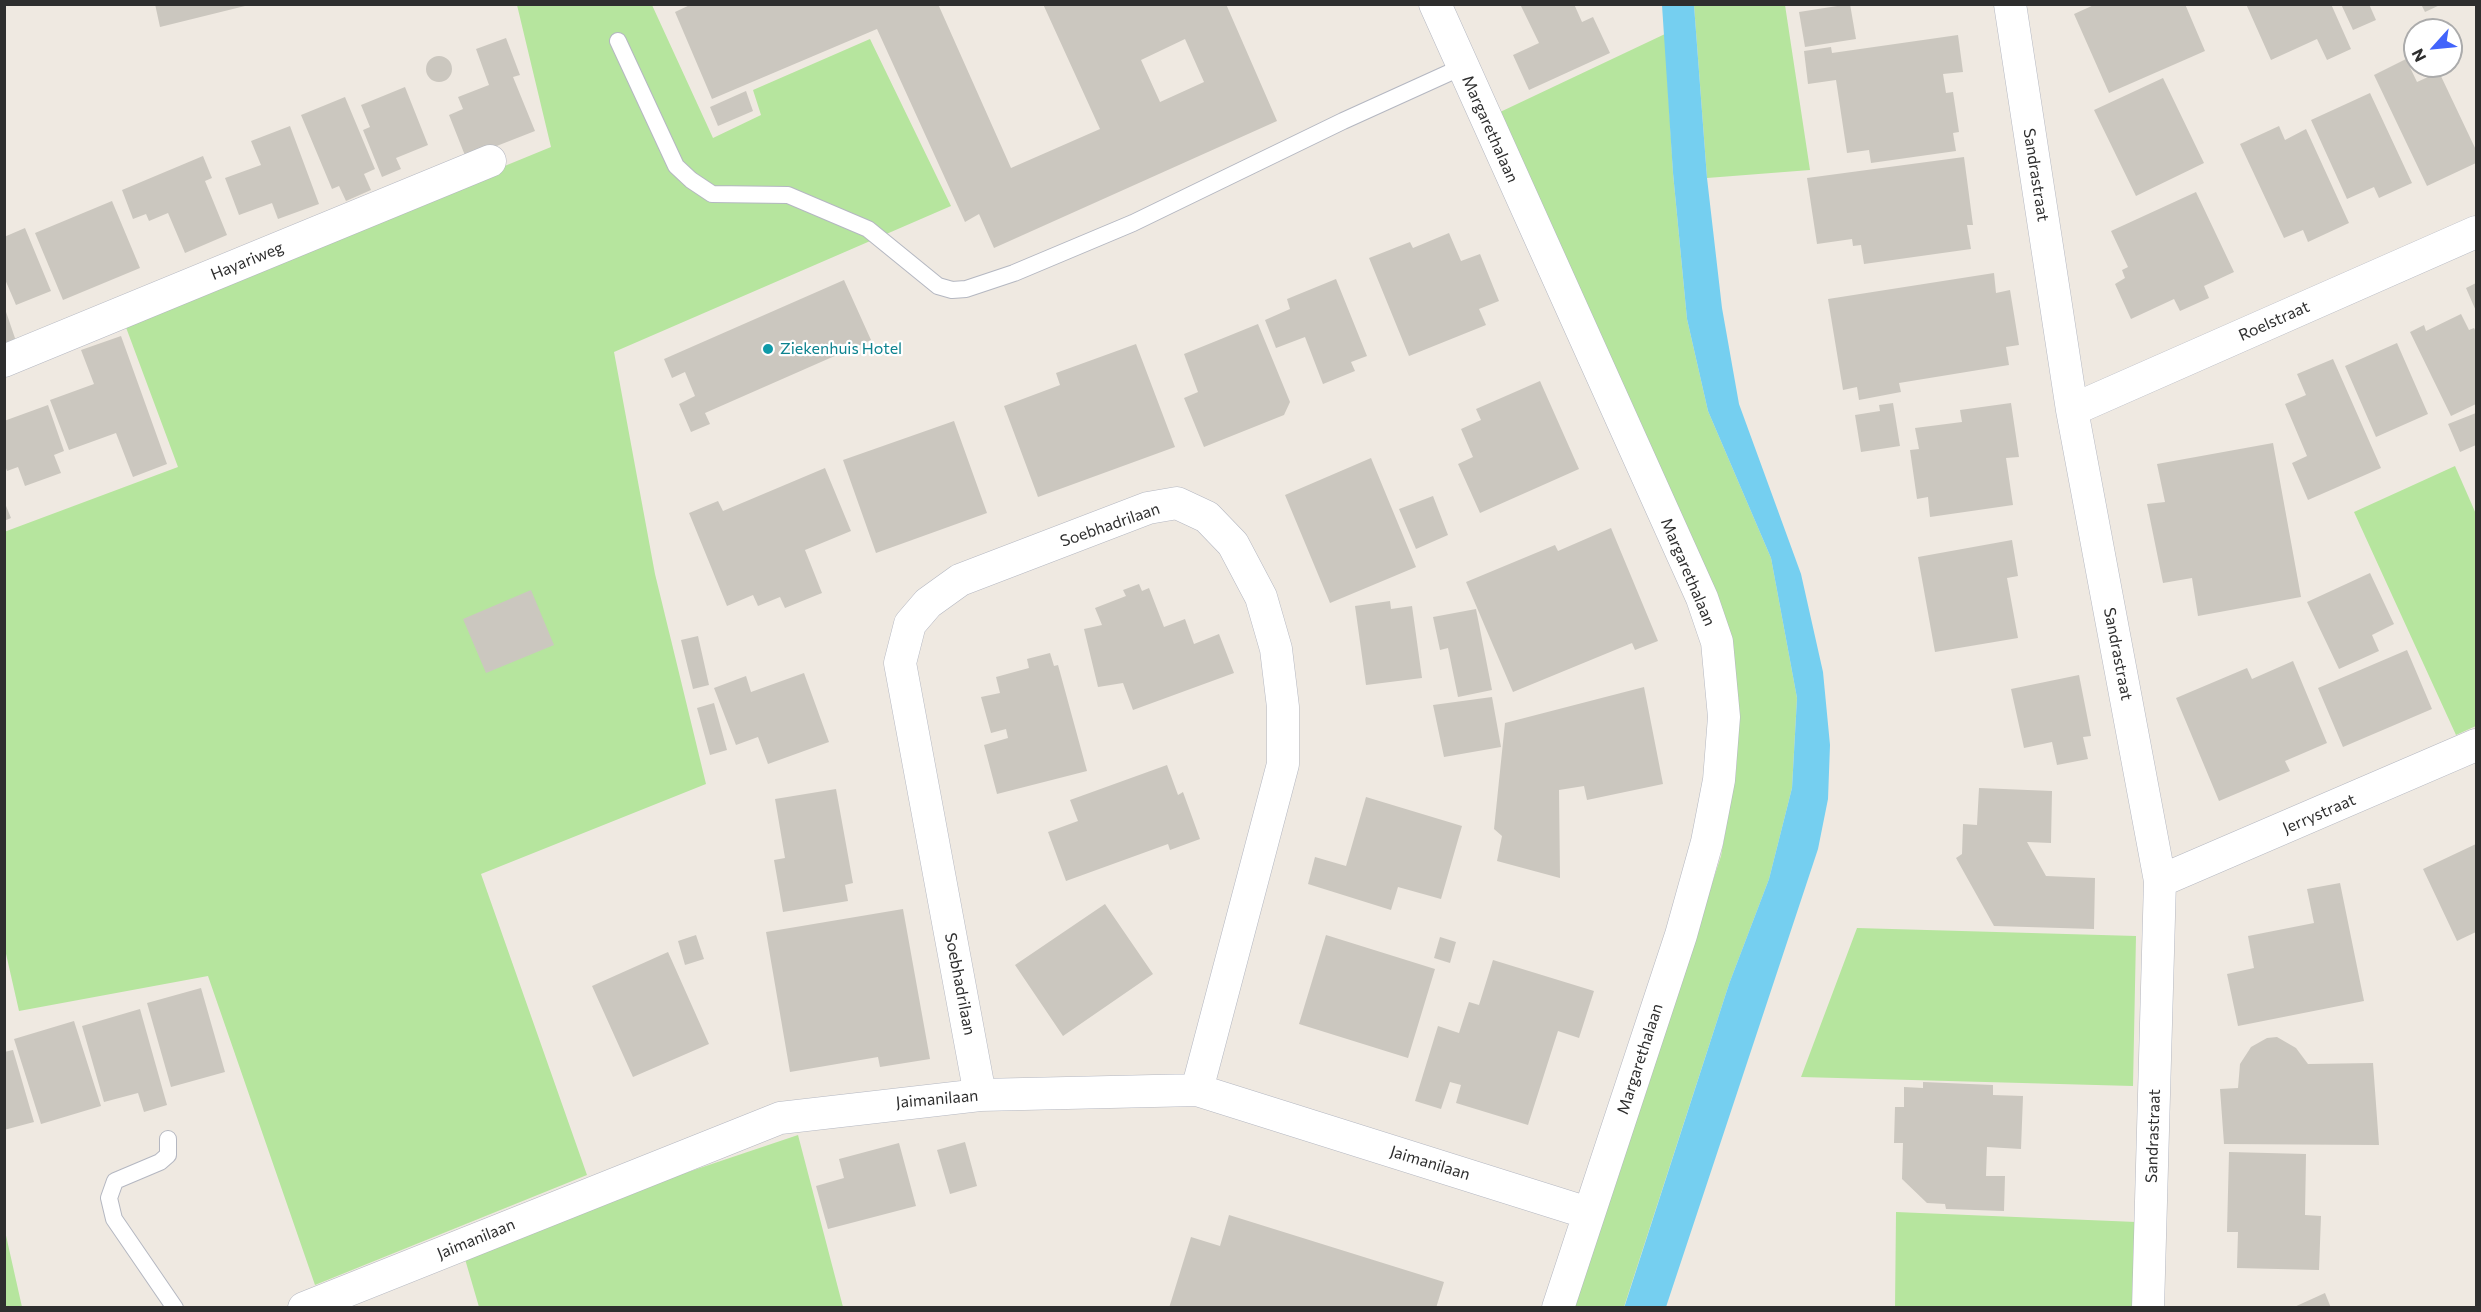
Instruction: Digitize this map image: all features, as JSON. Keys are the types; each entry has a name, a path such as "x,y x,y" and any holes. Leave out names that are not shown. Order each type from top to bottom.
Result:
{"street":[{"name":"Margarethalaan","path":"1435,4 1702,598 1717,642 1724,717 1719,780 1707,842 1681,935 1558,1308"},
{"name":"Sandrastraat","path":"2010,4 2072,410 2160,881 2148,1308"},
{"name":"Hayariweg","path":"4,361 490,161"},
{"name":"Roelstraat","path":"2072,410 2476,232"},
{"name":"Soebhadrilaan","path":"981,1095 900,663 910,624 928,603 960,580 1148,508 1177,503 1207,518 1233,544 1261,597 1276,649 1283,707 1283,764 1197,1090"},
{"name":"Jerrystraat","path":"2160,881 2476,745"},
{"name":"Jaimanilaan","path":"304,1308 780,1118 981,1095 1197,1090 1588,1213"}],"lane":[{"path":"618,41 676,166 691,180 712,194 788,195 868,229 938,286 952,290 966,289 1014,273 1133,223 1343,121 1462,67"},
{"path":"168,1139 168,1155 160,1162 116,1181 109,1198 114,1219 175,1308"}],"green space":[{"path":"517,5 652,5 713,138 761,115 753,90 870,39 951,206 614,352 655,574 706,784 481,874 587,1175 315,1285 208,976 19,1011 4,945 4,532 178,467 124,322 551,147"},
{"path":"1694,5 1785,5 1810,170 1707,178"},
{"path":"1665,34 1673,173 1687,319 1708,411 1771,558 1797,698 1792,788 1769,879 1729,984 1624,1307 1574,1307 1721,856 1736,772 1739,705 1732,642 1498,113"},
{"path":"2455,466 2476,514 2476,726 2456,735 2354,512"},
{"path":"1857,928 2136,936 2133,1086 1801,1077"},
{"path":"798,1135 843,1307 479,1307 465,1259 584,1207"},
{"path":"1896,1212 2136,1222 2132,1307 1895,1308"},
{"path":"5,1231 22,1307 5,1307"}],"water":[{"path":"1662,5 1694,5 1707,178 1722,308 1739,404 1801,574 1823,672 1830,745 1828,799 1818,849 1666,1307 1624,1308 1729,984 1769,879 1792,788 1797,698 1771,558 1708,411 1687,319 1673,173"}],"building":[{"path":"155,4 244,4 245,6 160,27"},
{"path":"692,4 938,4 1011,168 1100,129 1043,4 1226,4 1277,121 994,248 979,214 965,222 877,29 712,99 675,12","holes":["1185,39 1204,82 1160,102 1141,60"]},
{"path":"1520,4 1574,4 1582,22 1593,17 1610,53 1529,90 1513,55 1539,43"},
{"path":"1850,4 1856,39 1805,47 1799,12"},
{"path":"2096,4 2185,4 2205,51 2109,93 2074,14"},
{"path":"2246,4 2331,4 2351,49 2327,60 2317,39 2271,60"},
{"path":"2341,4 2369,4 2376,20 2353,30"},
{"path":"2421,4 2442,4 2425,12"},
{"path":"1958,35 1963,72 1943,74 1946,93 1953,92 1959,132 1953,133 1956,151 1871,163 1869,150 1847,153 1836,80 1808,84 1804,51 1831,47 1832,53"},
{"path":"506,38 520,75 513,77 535,131 466,158 449,115 463,109 458,97 489,85 476,49"},
{"path":"439,56 449,59 452,69 449,79 439,82 429,79 426,69 429,59"},
{"path":"2403,60 2403,78 2415,78 2417,82 2426,78 2442,78 2476,150 2476,163 2427,186 2374,75"},
{"path":"2163,78 2204,163 2136,196 2094,110"},
{"path":"405,87 428,145 396,158 401,169 382,177 363,130 370,127 361,105"},
{"path":"746,91 753,111 718,126 710,107"},
{"path":"2370,93 2412,183 2379,198 2374,187 2347,199 2311,120"},
{"path":"345,97 375,169 364,174 371,190 346,201 339,186 332,189 301,115"},
{"path":"290,126 319,204 278,219 272,203 239,215 225,178 261,165 251,141"},
{"path":"2279,126 2285,140 2306,129 2349,223 2308,242 2303,230 2284,238 2240,144"},
{"path":"203,156 212,178 205,181 227,235 185,253 168,213 149,221 146,214 133,219 122,190"},
{"path":"1964,157 1973,225 1967,225 1971,249 1864,264 1861,245 1853,246 1852,239 1817,244 1807,178"},
{"path":"2196,192 2234,272 2204,286 2209,298 2180,311 2174,299 2131,319 2115,284 2125,278 2122,270 2128,267 2111,231"},
{"path":"112,201 140,268 63,300 35,233"},
{"path":"25,228 51,291 16,305 4,277 4,237"},
{"path":"1449,233 1461,261 1480,254 1499,301 1479,309 1486,325 1409,356 1369,258 1410,242 1413,248"},
{"path":"1994,273 1996,293 2010,290 2019,345 2006,347 2009,365 1899,383 1901,392 1859,400 1857,387 1843,390 1828,299"},
{"path":"1336,279 1367,356 1351,362 1355,371 1323,384 1305,337 1276,348 1265,320 1290,309 1287,299"},
{"name":"Ziekenhuis Hotel","path":"844,280 871,340 705,413 710,424 691,432 679,404 695,396 685,372 672,378 664,359"},
{"path":"2476,283 2476,311 2466,288"},
{"path":"4,306 17,344 4,348"},
{"path":"2461,314 2469,330 2474,328 2476,332 2476,404 2451,416 2410,332 2424,325 2426,331"},
{"path":"1258,324 1290,402 1284,415 1204,447 1184,398 1198,392 1184,354"},
{"path":"121,336 167,464 133,477 116,433 69,450 50,400 94,384 81,350"},
{"path":"2397,343 2428,414 2376,437 2345,366"},
{"path":"1136,344 1175,447 1038,497 1004,406 1060,385 1056,373"},
{"path":"2333,359 2381,468 2308,500 2292,463 2307,456 2285,404 2306,395 2297,374"},
{"path":"1540,381 1579,469 1480,513 1458,464 1473,457 1461,429 1481,420 1476,409"},
{"path":"1893,403 1900,446 1861,452 1855,415 1880,411 1879,405"},
{"path":"2011,403 2019,457 2006,458 2013,505 1930,517 1928,497 1917,499 1910,450 1919,449 1915,428 1962,422 1960,410"},
{"path":"48,405 64,451 54,455 61,473 25,486 18,467 7,471 4,463 4,421"},
{"path":"2476,413 2476,445 2460,452 2448,424"},
{"path":"954,421 987,513 876,553 843,460"},
{"path":"2273,443 2301,597 2198,616 2192,578 2163,583 2147,504 2165,502 2157,464"},
{"path":"1371,458 1416,567 1330,603 1285,495"},
{"path":"825,468 851,531 805,550 822,593 785,608 780,597 758,606 753,595 727,606 689,513 718,501 723,511"},
{"path":"1433,496 1448,535 1416,549 1399,509"},
{"path":"4,501 11,518 4,521"},
{"path":"1611,528 1658,641 1635,650 1632,643 1513,692 1466,582 1555,545 1558,551"},
{"path":"2012,540 2018,576 2007,578 2018,638 1935,652 1918,557"},
{"path":"2370,573 2394,624 2372,635 2379,651 2339,669 2307,602"},
{"path":"1139,584 1142,591 1149,588 1164,627 1185,619 1194,644 1219,634 1234,673 1133,710 1123,683 1098,687 1084,629 1102,625 1095,608 1126,596 1123,590"},
{"path":"531,590 554,645 486,673 463,619"},
{"path":"1390,601 1391,609 1412,606 1422,678 1366,685 1355,606"},
{"path":"1476,609 1492,690 1458,697 1448,648 1440,650 1433,617"},
{"path":"698,636 709,685 693,689 681,640"},
{"path":"2407,650 2432,709 2343,747 2318,688"},
{"path":"1050,653 1054,666 1058,665 1087,771 997,794 984,745 1008,738 1006,729 991,733 981,697 1000,693 996,677 1029,668 1027,659"},
{"path":"2293,661 2327,743 2285,761 2290,771 2219,801 2176,698 2247,668 2252,679"},
{"path":"804,673 829,742 768,764 758,737 736,745 714,688 746,676 751,692"},
{"path":"2079,675 2091,736 2083,737 2088,759 2057,765 2052,742 2024,748 2011,689"},
{"path":"1644,687 1663,784 1587,800 1584,786 1559,790 1560,878 1497,861 1502,836 1494,829 1505,723"},
{"path":"1492,697 1501,747 1444,757 1433,705"},
{"path":"714,703 727,750 710,755 697,708"},
{"path":"1167,765 1178,795 1183,792 1200,839 1170,850 1168,844 1066,881 1048,832 1078,821 1070,800"},
{"path":"1979,788 2052,791 2051,843 2027,842 2046,876 2095,878 2094,929 1994,926 1956,858 1962,854 1963,824 1977,825"},
{"path":"836,789 853,883 845,885 848,901 783,912 774,860 785,858 775,799"},
{"path":"1366,797 1462,826 1441,899 1398,887 1391,910 1308,884 1315,857 1346,866"},
{"path":"2476,844 2476,932 2457,941 2423,869"},
{"path":"2340,883 2364,1001 2238,1026 2227,974 2254,968 2248,936 2314,923 2307,889"},
{"path":"1105,904 1153,974 1063,1036 1015,965"},
{"path":"903,909 930,1059 880,1067 878,1057 790,1072 766,932"},
{"path":"696,935 704,959 685,965 678,941"},
{"path":"1326,935 1435,969 1408,1058 1299,1024"},
{"path":"1440,937 1456,942 1450,963 1434,958"},
{"path":"668,952 709,1044 633,1077 592,986"},
{"path":"1493,960 1594,991 1579,1038 1558,1031 1528,1125 1456,1103 1461,1085 1450,1082 1441,1109 1415,1101 1438,1026 1459,1033 1469,1002 1479,1005"},
{"path":"201,988 225,1072 171,1087 147,1003"},
{"path":"140,1009 167,1105 144,1112 138,1093 104,1102 82,1026"},
{"path":"74,1021 101,1106 41,1124 14,1039"},
{"path":"2277,1037 2296,1048 2308,1064 2373,1063 2379,1145 2224,1144 2220,1089 2238,1088 2240,1064 2251,1047 2267,1038"},
{"path":"13,1050 34,1122 4,1130 4,1052"},
{"path":"1923,1082 1993,1085 1993,1095 2023,1096 2021,1149 1987,1147 1986,1176 2005,1176 2004,1211 1946,1209 1945,1204 1927,1203 1902,1179 1903,1143 1894,1143 1895,1107 1904,1107 1904,1087 1923,1088"},
{"path":"965,1142 977,1186 950,1194 937,1150"},
{"path":"899,1143 916,1206 828,1229 816,1186 844,1178 839,1159"},
{"path":"2229,1152 2306,1154 2305,1215 2321,1216 2319,1270 2237,1268 2238,1232 2227,1232"},
{"path":"1229,1215 1444,1282 1436,1308 1169,1308 1191,1237 1220,1246"},
{"path":"2325,1293 2331,1308 2292,1308"}],"place":[{"name":"Ziekenhuis Hotel","path":"768,349"}]}
